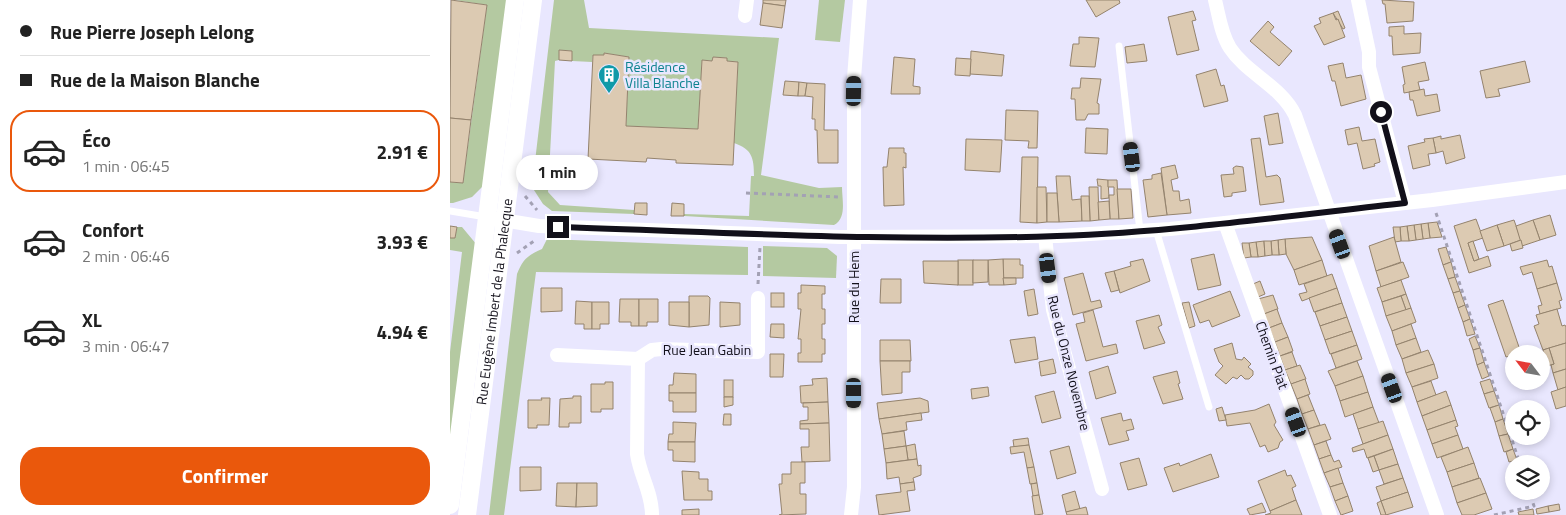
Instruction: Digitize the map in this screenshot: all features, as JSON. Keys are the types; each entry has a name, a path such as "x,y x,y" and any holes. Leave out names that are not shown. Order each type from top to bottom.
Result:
{"street":[{"name":"Rue Eugène Imbert de la Phalecque","path":"450,505 515,0"},
{"name":"Rue Eugène Imbert de la Phalecque","path":"467,515 533,0"},
{"path":"745,16 747,0"},
{"path":"1215,0 1229,46 1238,58 1291,108 1437,515"},
{"path":"1358,0 1371,75 1405,203"},
{"name":"Rue du Hem","path":"852,515 854,487 854,78 863,2"},
{"path":"487,217 539,226 760,234 854,237 1045,236 1156,230 1225,223 1432,200 1566,182"},
{"name":"Chemin Piat","path":"1225,223 1330,515"},
{"name":"Rue du Onze Novembre","path":"1045,236 1053,310 1102,489"},
{"name":"Rue Jean Gabin","path":"558,355 638,359 652,350 661,349 758,352 758,298"},
{"path":"638,359 637,454 640,468 651,494 652,515"}],"lane":[{"path":"1119,46 1140,231"},
{"path":"450,212 487,217"},
{"path":"1156,230 1210,407"}],"path":[{"path":"746,193 853,198"},
{"path":"1432,200 1517,455"},
{"path":"758,298 760,234"},
{"path":"1494,515 1534,506 1532,500"}],"green space":[{"path":"455,0 507,0 483,186 472,197 450,203 450,182 463,183 487,5"},
{"path":"554,0 584,0 589,28 779,38 761,175 819,188 842,187 843,208 838,222 834,225 684,216 684,214 749,216 751,176 754,176 752,159 745,148 734,143 738,62 727,61 727,58 713,57 712,61 702,60 698,129 626,126 629,57 604,53 604,55 593,55 592,62 572,61 572,51 559,50 559,60 555,61 548,192 560,205 634,210 634,214 552,211 543,204 532,187"},
{"path":"819,0 845,0 840,42 815,40"},
{"path":"457,227 462,227 477,245 450,452 450,352 462,252 450,250 450,238 455,238"},
{"path":"547,239 748,247 748,275 536,272 504,515 489,515 517,274 524,261 542,249"},
{"path":"763,246 827,248 837,256 836,278 763,276"}],"building":[{"path":"451,0 487,5 471,120 450,118"},
{"path":"763,0 786,0 785,6 763,3"},
{"path":"1086,0 1119,0 1120,3 1096,17"},
{"path":"1382,0 1414,2 1413,21 1387,23 1385,4 1383,4"},
{"path":"763,3 785,6 782,28 760,25"},
{"path":"1193,11 1196,20 1192,21 1199,50 1177,55 1168,17"},
{"path":"1338,11 1345,28 1343,29 1333,13"},
{"path":"1333,13 1336,20 1338,19 1345,37 1324,45 1314,26 1321,23 1319,18"},
{"path":"1268,21 1274,27 1270,32 1292,51 1279,66 1250,41"},
{"path":"1404,26 1404,34 1421,33 1420,53 1393,55 1392,36 1389,36 1389,27"},
{"path":"1079,37 1099,38 1095,67 1070,66 1073,44 1079,44"},
{"path":"1144,44 1147,61 1127,63 1125,47"},
{"path":"559,50 572,51 572,61 559,60"},
{"path":"971,51 1004,55 1002,76 970,74"},
{"name":"Résidence Villa Blanche","path":"604,53 629,57 626,126 698,129 702,60 712,61 713,57 727,58 727,61 738,62 733,165 676,163 676,160 647,158 646,162 588,159 593,55 604,55"},
{"path":"894,57 915,59 913,86 920,87 920,94 891,94"},
{"path":"956,58 971,59 970,76 955,75"},
{"path":"1525,61 1530,82 1498,89 1500,96 1486,98 1480,71"},
{"path":"1425,62 1429,80 1418,82 1420,90 1404,93 1403,85 1405,84 1402,67"},
{"path":"1343,63 1346,78 1361,75 1366,99 1341,106 1335,81 1332,81 1328,66"},
{"path":"1216,69 1221,86 1224,85 1228,101 1204,107 1196,75"},
{"path":"1081,78 1101,79 1097,103 1099,104 1099,114 1088,114 1085,120 1076,120 1075,99 1071,99 1072,88 1080,88"},
{"path":"785,81 799,82 798,96 783,95"},
{"path":"799,82 807,83 805,96 798,96"},
{"path":"807,83 825,84 824,130 838,130 838,163 818,163 817,130 815,130 815,119 812,119 813,97 805,96"},
{"path":"1424,89 1425,96 1437,94 1440,111 1417,116 1413,100 1410,100 1409,92"},
{"path":"1006,110 1038,111 1037,148 1028,148 1029,141 1005,140"},
{"path":"1278,113 1283,143 1269,145 1264,116"},
{"path":"450,118 471,120 463,183 450,182"},
{"path":"1359,127 1362,141 1375,139 1380,162 1374,164 1375,166 1363,169 1357,143 1348,145 1345,130"},
{"path":"1086,128 1108,129 1107,154 1085,153"},
{"path":"1460,135 1465,158 1446,164 1443,151 1436,153 1433,138 1441,136 1441,139"},
{"path":"1260,138 1266,177 1277,175 1280,178 1284,202 1260,205 1251,139"},
{"path":"1433,138 1436,153 1428,154 1430,165 1413,169 1408,146 1425,142 1424,139"},
{"path":"966,139 1002,140 1000,172 965,170"},
{"path":"889,148 904,148 904,153 906,153 906,168 903,167 904,205 884,206 883,167 887,167"},
{"path":"1022,157 1038,157 1037,223 1020,222"},
{"path":"1175,165 1178,178 1171,180 1173,191 1179,191 1180,201 1189,199 1191,213 1167,215 1161,168"},
{"path":"1236,166 1243,167 1246,191 1232,193 1232,196 1224,197 1221,175 1234,174 1233,168"},
{"path":"1161,173 1167,215 1148,217 1143,180 1152,179 1152,175"},
{"path":"1056,176 1070,176 1072,200 1081,199 1082,221 1059,222"},
{"path":"1097,179 1108,180 1109,198 1101,199 1101,186 1098,186"},
{"path":"1108,180 1117,180 1119,219 1110,219 1109,195 1114,195 1114,187 1108,187"},
{"path":"1037,187 1046,187 1047,222 1037,223"},
{"path":"1089,187 1098,187 1099,220 1090,221"},
{"path":"1117,189 1131,189 1133,218 1119,219"},
{"path":"1047,193 1057,193 1059,222 1047,222"},
{"path":"1081,196 1089,196 1090,221 1082,221"},
{"path":"1109,201 1110,219 1099,220 1098,202"},
{"path":"635,203 647,203 647,215 634,214"},
{"path":"672,203 684,204 684,216 671,216"},
{"path":"1550,215 1556,235 1540,240 1533,220"},
{"path":"1476,219 1483,238 1468,243 1474,261 1488,256 1491,266 1469,273 1454,226"},
{"path":"1514,220 1521,240 1504,246 1497,225"},
{"path":"1533,220 1540,240 1522,246 1516,226"},
{"path":"1437,222 1442,237 1430,238 1428,223"},
{"path":"1428,223 1430,238 1423,239 1421,224"},
{"path":"1421,224 1423,239 1416,240 1414,225"},
{"path":"1414,225 1416,240 1409,241 1407,226"},
{"path":"1497,225 1504,246 1487,251 1480,231"},
{"path":"450,226 457,227 455,238 450,238"},
{"path":"1407,226 1409,241 1401,241 1400,227"},
{"path":"1393,227 1400,227 1401,241 1395,242"},
{"path":"1312,237 1322,260 1294,270 1286,254 1285,239"},
{"path":"1394,237 1401,262 1376,271 1369,246"},
{"path":"1285,239 1286,254 1279,255 1278,240"},
{"path":"1278,240 1279,255 1272,255 1271,241"},
{"path":"1521,240 1523,248 1512,251 1510,244"},
{"path":"1264,241 1265,256 1258,257 1256,242"},
{"path":"1264,241 1271,241 1272,255 1265,256"},
{"path":"1473,241 1479,259 1474,261 1468,243"},
{"path":"1256,242 1258,257 1251,257 1249,243"},
{"path":"1242,243 1249,243 1251,257 1244,258"},
{"path":"1446,247 1451,262 1443,265 1438,249"},
{"path":"1214,254 1221,285 1198,290 1191,259"},
{"path":"1003,259 1020,259 1020,265 1023,265 1023,278 1003,278"},
{"path":"1003,259 1004,285 989,285 988,260"},
{"path":"1143,259 1150,281 1120,293 1114,271 1131,266 1130,262"},
{"path":"958,260 973,260 973,285 958,285"},
{"path":"973,260 988,260 988,282 973,283"},
{"path":"1322,260 1327,276 1299,285 1294,270"},
{"path":"1547,260 1549,267 1552,266 1557,283 1537,289 1532,272 1523,275 1520,267"},
{"path":"923,261 958,261 958,285 924,283"},
{"path":"1403,262 1409,277 1381,287 1376,271"},
{"path":"1451,262 1455,277 1448,279 1443,265"},
{"path":"1114,271 1119,290 1111,292 1105,273"},
{"path":"1083,273 1091,302 1100,300 1102,307 1073,315 1064,278"},
{"path":"1332,274 1337,288 1302,301 1299,294 1307,292 1304,284"},
{"path":"1455,277 1460,291 1453,293 1448,279"},
{"path":"1003,278 1016,278 1016,284 1004,285"},
{"path":"881,279 901,279 901,303 880,303"},
{"path":"1401,280 1406,294 1382,302 1377,288"},
{"path":"1260,281 1265,294 1258,297 1253,284"},
{"path":"1557,283 1562,300 1559,301 1561,308 1540,314 1538,306 1542,305 1537,289"},
{"path":"801,285 825,286 825,294 822,294 825,324 822,324 822,339 825,339 825,354 822,354 822,362 798,362 798,353 801,353 801,339 798,339 801,309 798,309 798,293 801,293"},
{"path":"541,288 562,288 562,311 541,312"},
{"path":"1337,288 1342,303 1314,312 1309,298"},
{"path":"1034,289 1038,314 1028,316 1024,291"},
{"path":"1230,291 1240,316 1212,327 1209,320 1200,323 1193,305"},
{"path":"1460,291 1465,305 1458,308 1453,293"},
{"path":"771,293 784,293 784,307 771,307"},
{"path":"1406,294 1411,308 1406,310 1401,296"},
{"path":"1273,295 1278,309 1264,314 1258,299"},
{"path":"689,296 708,296 710,298 709,325 689,327"},
{"path":"1401,296 1406,310 1386,316 1382,302"},
{"path":"620,299 639,299 639,326 631,326 631,322 619,322"},
{"path":"639,299 658,299 658,322 647,322 647,326 639,326"},
{"path":"1503,300 1518,345 1505,345 1505,354 1488,305"},
{"path":"576,301 592,302 592,329 584,329 584,324 575,324"},
{"path":"592,302 609,302 609,324 600,324 600,329 592,329"},
{"path":"669,302 689,302 689,327 669,325"},
{"path":"720,302 740,303 740,325 720,327"},
{"path":"1189,302 1195,326 1189,328 1182,303"},
{"path":"1342,303 1347,317 1320,326 1315,312"},
{"path":"1465,305 1470,319 1463,322 1458,308"},
{"path":"1411,308 1416,322 1392,331 1386,316"},
{"path":"1277,309 1282,323 1269,328 1264,314"},
{"path":"1557,309 1562,326 1565,325 1566,327 1566,343 1550,348 1550,345 1541,345 1534,326 1539,324 1536,315"},
{"path":"1093,310 1103,347 1116,344 1118,353 1086,361 1076,324 1085,322 1083,313"},
{"path":"1159,315 1162,325 1158,327 1165,343 1144,349 1136,321"},
{"path":"1347,317 1352,331 1325,340 1320,326"},
{"path":"1470,319 1475,334 1467,336 1463,322"},
{"path":"1282,323 1288,337 1275,342 1269,328"},
{"path":"771,324 784,324 784,338 770,337"},
{"path":"1411,324 1416,338 1396,345 1392,331"},
{"path":"1352,331 1357,345 1330,354 1325,340"},
{"path":"1475,336 1480,348 1473,350 1469,339"},
{"path":"1035,337 1038,359 1015,363 1010,340"},
{"path":"1288,337 1293,351 1280,356 1275,342"},
{"path":"1416,338 1421,352 1402,359 1396,345"},
{"path":"880,340 910,340 911,361 880,361"},
{"path":"1232,343 1236,359 1242,360 1244,357 1251,364 1248,367 1253,371 1253,375 1249,379 1245,379 1241,375 1237,379 1233,377 1226,384 1215,375 1223,366 1219,362 1214,349"},
{"path":"1566,343 1566,369 1553,373 1551,365 1554,364 1550,348"},
{"path":"1357,345 1362,359 1336,368 1331,354"},
{"path":"1480,348 1484,362 1477,365 1473,350"},
{"path":"1428,350 1434,364 1406,373 1402,359"},
{"path":"1550,351 1554,364 1550,365"},
{"path":"1292,352 1297,366 1285,370 1280,356"},
{"path":"770,354 784,354 783,377 770,377"},
{"path":"1053,359 1056,373 1041,376 1039,362"},
{"path":"880,361 910,361 910,372 902,372 902,393 882,395"},
{"path":"1357,361 1363,376 1335,386 1328,371"},
{"path":"1484,362 1489,376 1482,379 1477,365"},
{"path":"1434,364 1438,378 1412,387 1406,373"},
{"path":"1300,365 1306,379 1291,384 1285,370"},
{"path":"1108,366 1116,393 1096,399 1089,372"},
{"path":"1566,369 1566,387 1558,390 1553,373"},
{"path":"1177,371 1180,383 1178,384 1183,399 1163,404 1153,377"},
{"path":"674,373 696,374 696,393 669,393 669,385 673,385"},
{"path":"1363,376 1368,392 1340,401 1335,386"},
{"path":"827,378 828,402 801,403 800,386 813,385 812,379"},
{"path":"1305,379 1310,394 1297,399 1291,384"},
{"path":"1490,379 1494,391 1484,394 1480,382"},
{"path":"724,380 733,380 733,397 724,397"},
{"path":"1431,381 1436,395 1417,402 1412,387"},
{"path":"605,382 613,382 613,409 601,409 601,412 591,412 591,384 605,384"},
{"path":"988,387 989,396 972,399 971,389"},
{"path":"1566,387 1566,406 1556,409 1551,392"},
{"path":"1054,391 1061,418 1042,423 1035,396"},
{"path":"1446,391 1451,405 1422,416 1417,402"},
{"path":"1494,391 1499,405 1489,408 1484,394"},
{"path":"1368,392 1373,407 1345,417 1340,401"},
{"path":"669,393 696,393 696,412 673,412 673,401 669,401"},
{"path":"1308,395 1314,410 1302,414 1297,399"},
{"path":"573,396 581,396 581,423 569,423 569,427 559,427 560,399 573,398"},
{"path":"724,397 733,397 733,405 724,407"},
{"path":"541,398 550,398 549,425 537,425 537,428 528,428 528,400 542,400"},
{"path":"920,398 928,401 929,412 879,419 877,403"},
{"path":"828,402 829,423 800,424 800,421 808,420 808,407 803,407 803,403"},
{"path":"1269,404 1276,422 1274,425 1283,440 1278,448 1268,452 1265,445 1260,447 1250,423 1227,426 1225,415 1255,410"},
{"path":"1451,405 1456,420 1427,430 1422,416"},
{"path":"1499,405 1503,419 1495,422 1490,408"},
{"path":"1222,407 1226,420 1219,421 1216,409"},
{"path":"1373,407 1379,423 1358,429 1353,414"},
{"path":"1314,410 1320,425 1308,429 1302,414"},
{"path":"921,413 922,420 906,422 907,430 882,434 879,419"},
{"path":"1121,413 1123,421 1131,419 1134,429 1126,431 1129,440 1109,445 1101,418"},
{"path":"724,414 731,414 731,425 723,425"},
{"path":"1503,419 1505,435 1499,436 1495,422"},
{"path":"1456,420 1458,426 1455,427 1458,435 1432,444 1427,430"},
{"path":"1383,421 1388,435 1363,444 1358,429"},
{"path":"673,422 696,423 695,442 668,442 669,434 673,434"},
{"path":"829,423 830,461 802,462 801,447 809,447 809,429 800,429 800,424"},
{"path":"1325,424 1331,439 1314,445 1308,429"},
{"path":"904,431 906,446 884,449 882,434"},
{"path":"1388,435 1393,449 1367,458 1364,449 1353,452 1352,448"},
{"path":"1458,435 1463,449 1437,458 1432,444"},
{"path":"1505,435 1505,445 1512,445 1513,449 1504,452 1499,436"},
{"path":"1028,438 1029,445 1014,447 1013,440"},
{"path":"1326,441 1331,455 1319,459 1314,445"},
{"path":"668,442 695,442 695,462 673,461 673,450 668,450"},
{"path":"915,444 917,459 908,460 906,446"},
{"path":"1029,445 1034,467 1027,468 1024,452 1011,454 1010,447"},
{"path":"906,446 908,460 886,463 884,449"},
{"path":"1069,446 1076,473 1057,479 1050,451"},
{"path":"1468,447 1474,463 1447,472 1441,457"},
{"path":"1393,449 1398,464 1379,470 1374,456"},
{"path":"1513,449 1515,455 1507,455 1506,452"},
{"path":"1211,454 1219,477 1173,492 1164,468 1179,463 1180,466"},
{"path":"1331,455 1334,462 1339,460 1342,467 1324,473 1319,459"},
{"path":"1374,456 1379,470 1373,472 1368,458"},
{"path":"1139,458 1147,485 1128,490 1120,463"},
{"path":"917,459 918,466 921,465 921,475 913,478 914,482 900,484 899,477 887,479 886,463"},
{"path":"791,462 805,462 805,483 800,483 800,494 806,494 806,514 779,515 782,514 779,484 782,484 782,474 791,474"},
{"path":"1474,463 1479,478 1452,487 1447,472"},
{"path":"1398,464 1403,478 1384,484 1379,470"},
{"path":"520,467 541,467 541,490 520,491"},
{"path":"1034,467 1037,483 1030,484 1027,468"},
{"path":"1338,468 1343,483 1330,487 1324,473"},
{"path":"1285,470 1287,476 1291,475 1296,486 1292,488 1296,500 1270,511 1258,481"},
{"path":"682,471 699,472 699,479 708,479 708,491 712,491 712,500 684,500"},
{"path":"1403,478 1408,492 1381,501 1376,487"},
{"path":"1480,478 1486,493 1457,503 1452,487"},
{"path":"914,482 915,490 907,491 910,511 879,515 876,495 901,492 900,484"},
{"path":"557,483 577,483 576,507 556,506"},
{"path":"577,483 597,483 597,506 576,507"},
{"path":"1037,483 1039,495 1033,496 1031,484"},
{"path":"1343,483 1348,496 1335,501 1330,487"},
{"path":"1075,491 1080,509 1066,512 1062,495"},
{"path":"1408,492 1413,507 1386,515 1381,501"},
{"path":"1486,493 1492,509 1474,515 1462,515 1457,503"},
{"path":"1039,495 1043,514 1035,515 1032,496"},
{"path":"1348,496 1353,511 1341,515 1335,501"},
{"path":"1296,500 1302,515 1265,515 1271,513 1270,511"},
{"path":"1381,501 1386,515 1381,515 1377,503"},
{"path":"1262,503 1266,512 1250,515 1247,509"},
{"path":"1559,504 1560,510 1549,512 1548,506"},
{"path":"1548,506 1549,512 1537,514 1536,509"},
{"path":"1086,507 1088,515 1067,515 1066,512"},
{"path":"699,509 699,515 682,515 682,510"},
{"path":"1533,509 1534,515 1519,515 1518,512"}],"place":[{"name":"Résidence Villa Blanche","path":"609,94"}],"route":[{"path":"558,227 840,237 1058,236 1170,229 1405,203 1381,112"}]}
